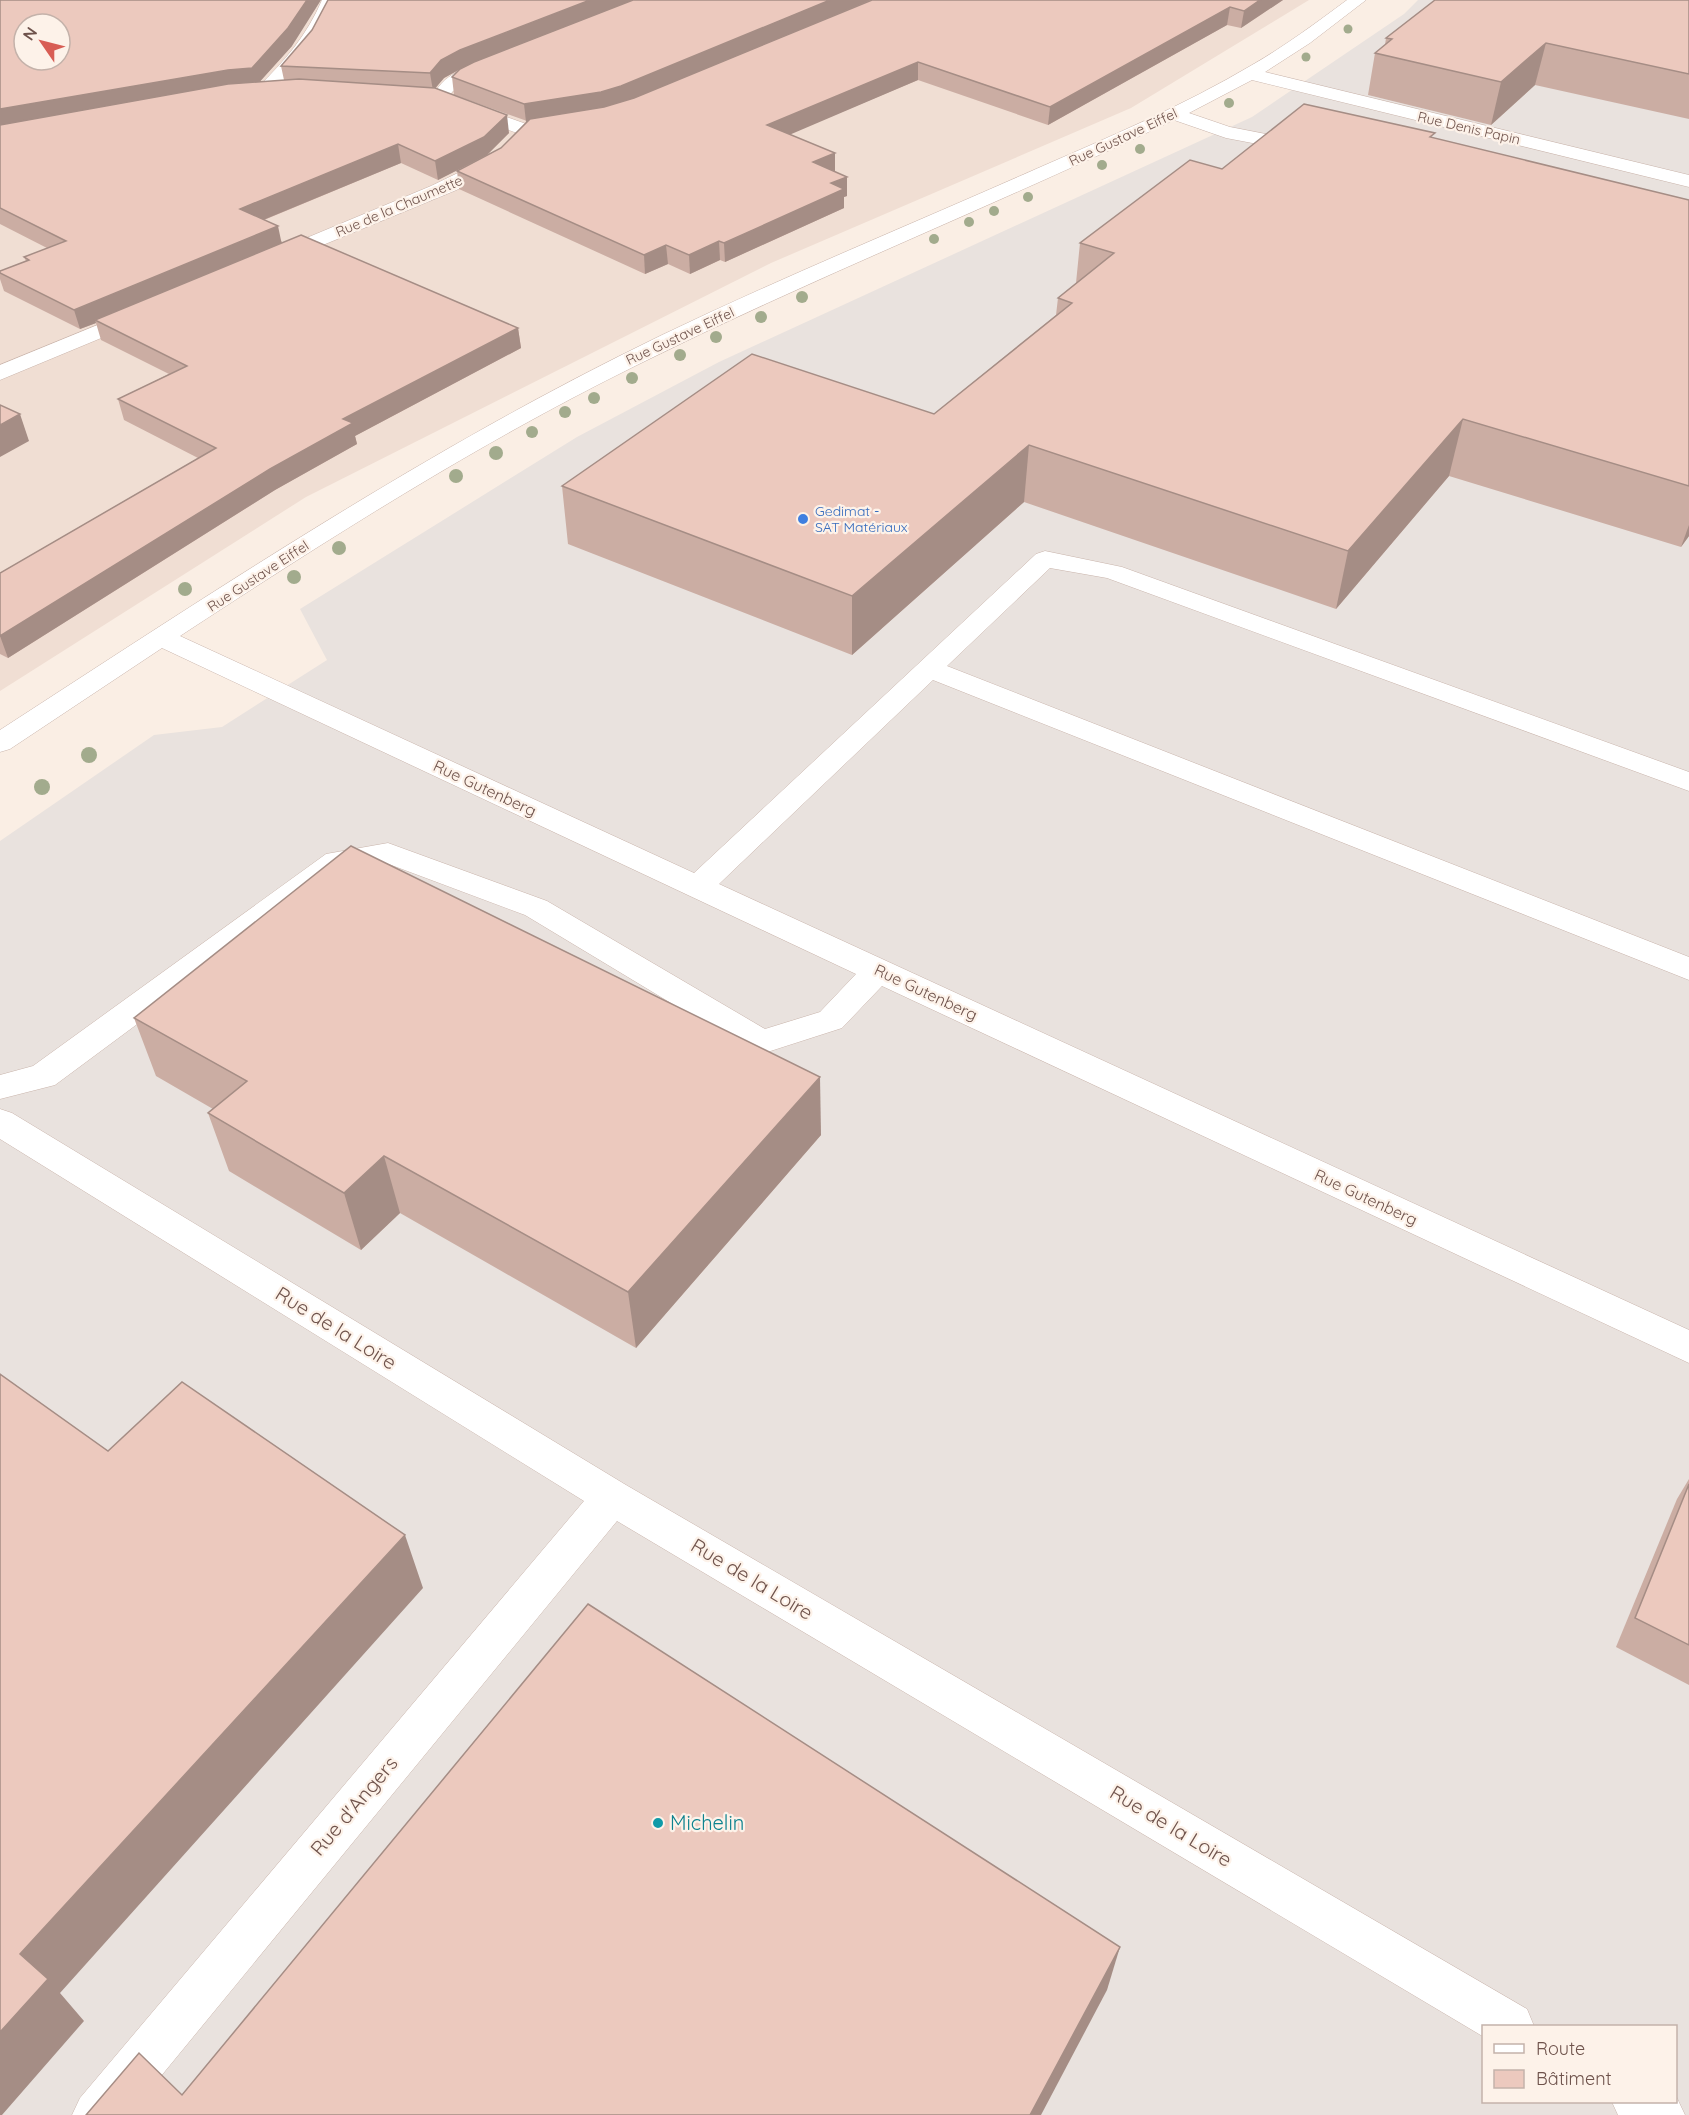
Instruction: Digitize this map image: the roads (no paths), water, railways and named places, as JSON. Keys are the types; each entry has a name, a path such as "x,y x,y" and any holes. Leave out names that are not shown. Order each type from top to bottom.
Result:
{"street":[{"path":"264,91 287,70 306,47 330,0"},
{"name":"Rue Gustave Eiffel","path":"0,743 320,534 406,482 555,398 709,323 1173,114 1250,74 1310,36 1358,0"},
{"path":"419,97 441,99 442,92 457,80 513,57"},
{"name":"Rue Denis Papin","path":"1250,74 1689,181"},
{"path":"243,93 292,90"},
{"name":"Rue de la Chaumette","path":"253,267 482,170 534,128 441,99"},
{"path":"1173,114 1226,132 1326,152"},
{"path":"0,374 155,308"},
{"path":"698,886 1046,559 1113,572 1689,782"},
{"name":"Rue Gutenberg","path":"162,638 1689,1347"},
{"path":"929,669 1689,969"},
{"path":"0,710 29,724"},
{"path":"0,1087 43,1076 337,861 388,853 536,908 761,1042 831,1020 878,970"},
{"name":"Rue de la Loire","path":"0,1122 612,1497 1508,2025"},
{"name":"Rue d'Angers","path":"97,2115 612,1497"},
{"path":"1639,2103 1660,2115"}],"place":[{"name":"Gedimat - SAT Matériaux","path":"803,519"},
{"name":"Michelin","path":"658,1823"}]}
